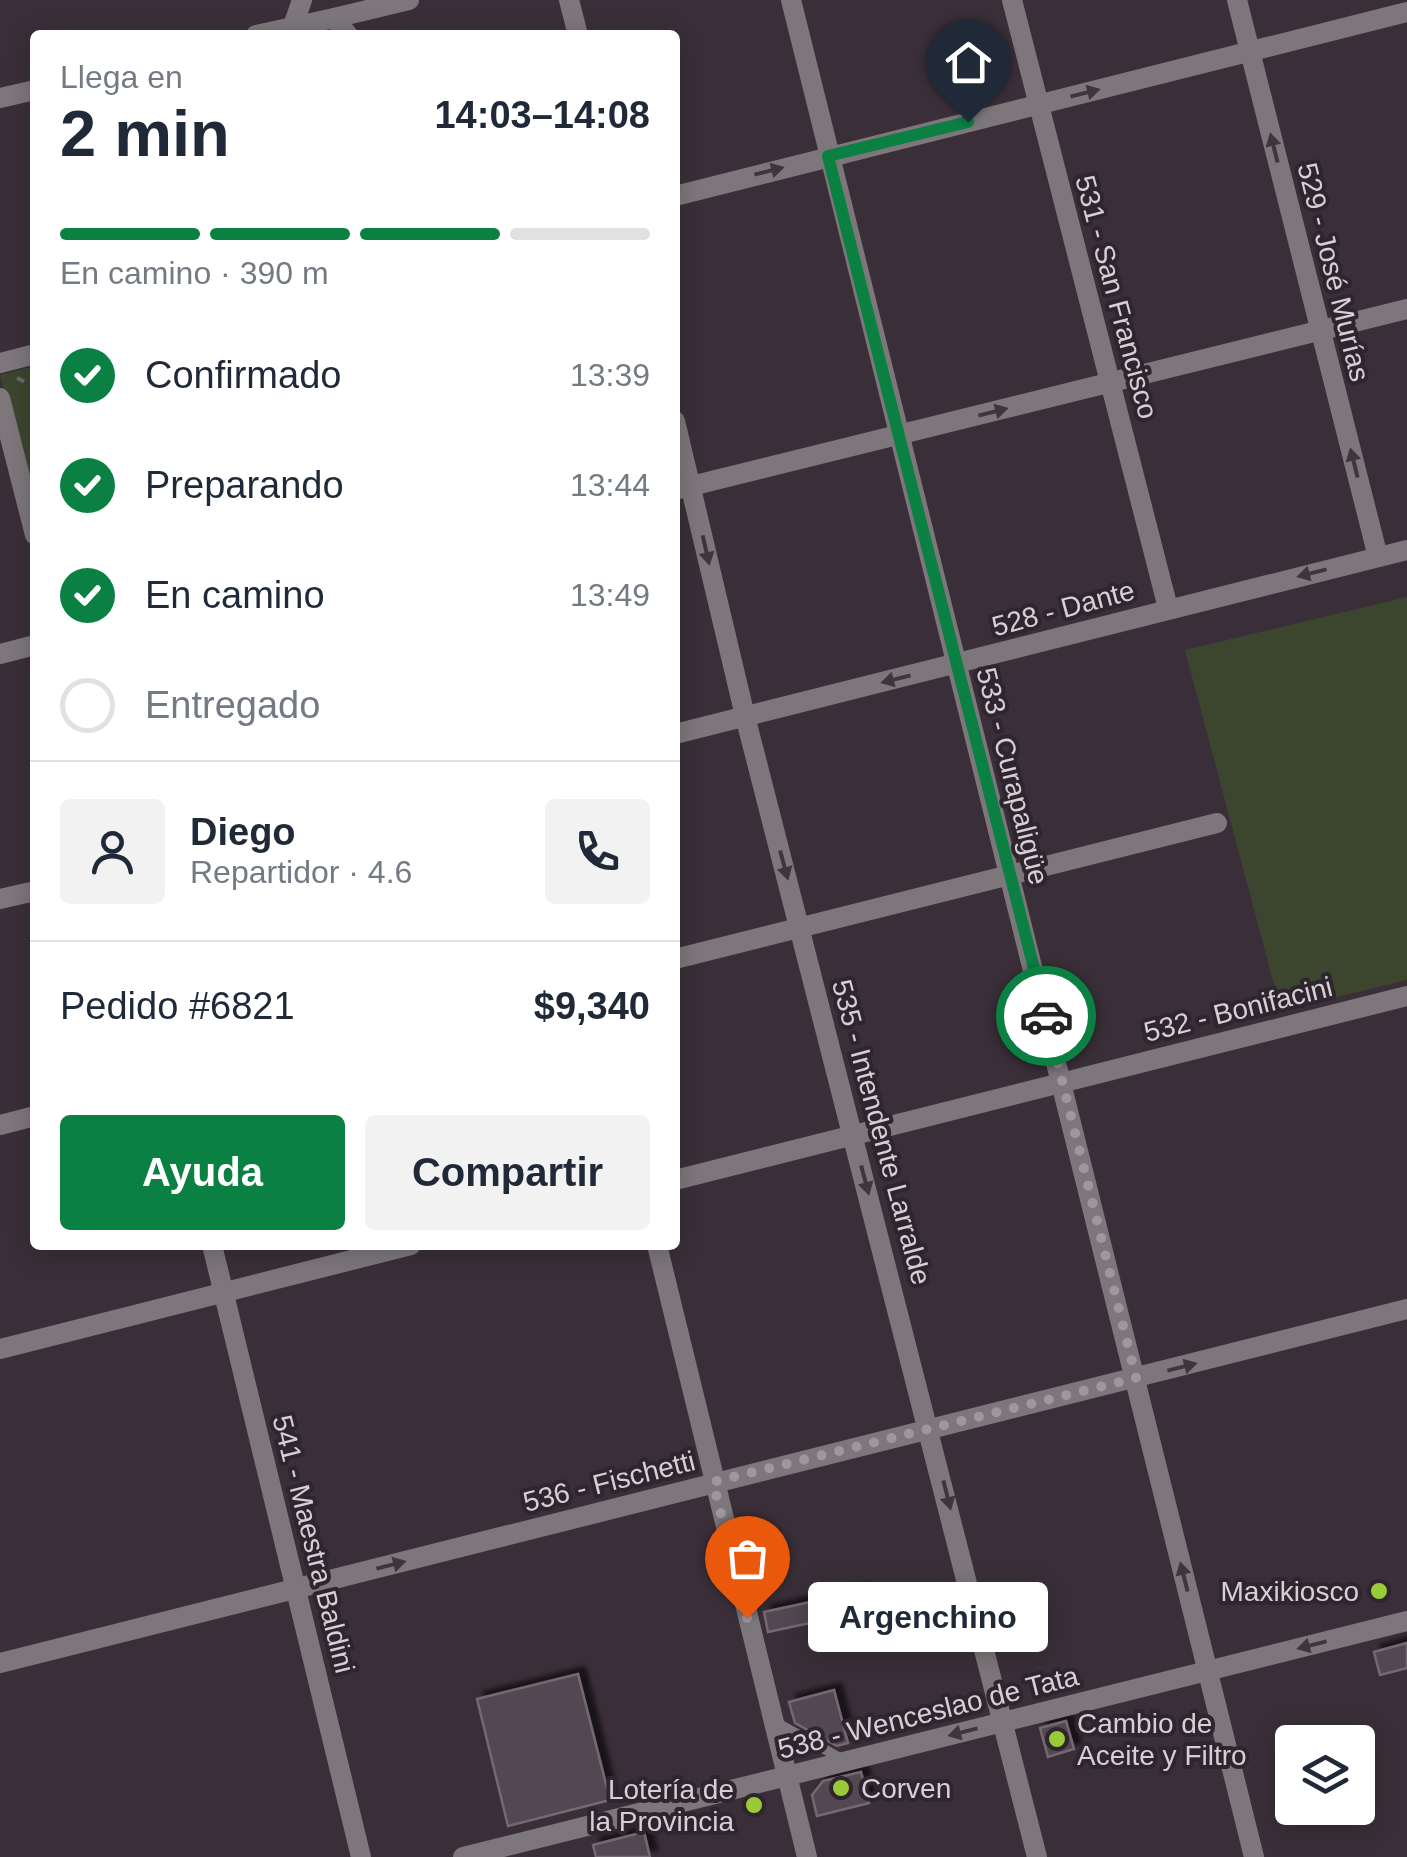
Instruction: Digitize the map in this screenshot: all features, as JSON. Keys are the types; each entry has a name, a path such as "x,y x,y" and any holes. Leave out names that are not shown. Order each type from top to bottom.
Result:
{"street":[{"path":"293,26 302,0"},
{"path":"277,30 410,0"},
{"path":"569,0 577,30"},
{"name":"533 - Curapaligüe","path":"791,0 1254,1857"},
{"name":"531 - San Francisco","path":"1012,0 1168,608"},
{"name":"529 - José Murías","path":"1237,0 1378,557"},
{"path":"680,195 1407,12"},
{"path":"334,18 344,30"},
{"path":"0,98 30,91"},
{"path":"683,488 1407,309"},
{"path":"0,363 30,355"},
{"path":"0,398 30,515"},
{"name":"535 - Intendente Larralde","path":"680,463 683,488 801,929 1038,1857"},
{"name":"528 - Dante","path":"680,733 1407,550"},
{"path":"0,654 30,646"},
{"path":"680,958 1217,823"},
{"path":"0,899 30,892"},
{"name":"532 - Bonifacini","path":"680,1179 1407,996"},
{"path":"0,1125 30,1117"},
{"name":"541 - Maestra Baldini","path":"213,1250 362,1857"},
{"path":"0,1349 391,1250"},
{"path":"657,1250 807,1857"},
{"name":"536 - Fischetti","path":"0,1663 1407,1309"},
{"name":"538 - Wenceslao de Tata","path":"462,1857 1407,1622"}],"lane":[{"path":"773,1720 846,1761"}],"green space":[{"path":"30,367 30,493 0,375"},
{"path":"1407,597 1407,980 1281,1011 1185,650"}],"building":[{"path":"862,1591 866,1611 768,1632 764,1612"},
{"path":"1407,1643 1407,1668 1380,1675 1374,1652"},
{"path":"578,1674 610,1800 508,1826 477,1699"},
{"path":"834,1690 848,1743 837,1746 795,1723 789,1702"},
{"name":"Cambio de Aceite y Filtro","path":"1066,1721 1074,1749 1048,1757 1040,1728"},
{"name":"Corven","path":"861,1772 869,1803 817,1816 812,1795 823,1781"},
{"path":"644,1832 650,1857 596,1857 593,1845"}],"way so far":[{"path":"747,1618 713,1482 1136,1378 1046,1016"}],"place":[{"name":"Maxikiosco","path":"1379,1591"},
{"name":"Argenchino","path":"747,1618"},
{"name":"Cambio de Aceite y Filtro","path":"1057,1739"},
{"name":"Corven","path":"841,1788"},
{"name":"Lotería de la Provincia","path":"754,1805"}],"route":[{"path":"968,122 828,156 1046,1016"}]}
